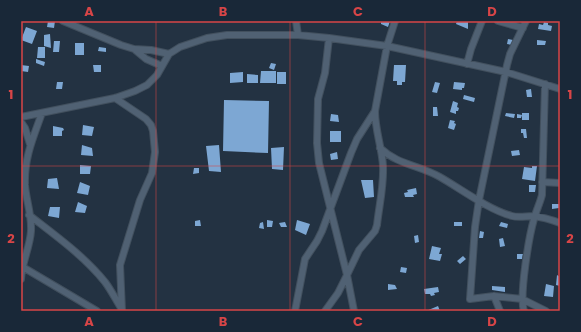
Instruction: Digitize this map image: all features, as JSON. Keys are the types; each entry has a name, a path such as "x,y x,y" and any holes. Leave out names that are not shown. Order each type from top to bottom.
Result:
{"street":[{"path":"63,21 121,45 134,49 151,50 169,54"},
{"path":"296,21 298,35"},
{"path":"325,311 338,293 359,250 375,231 377,225 383,181 383,167 375,122 375,111 387,46 395,21"},
{"path":"467,64 482,21"},
{"path":"498,21 522,28"},
{"path":"526,21 510,54 479,200 475,227 470,299 494,296 522,299 546,311"},
{"path":"21,117 116,98 135,91 147,85 157,75 169,54 180,47 189,43 227,35 298,35 387,46 506,72 560,89"},
{"path":"329,38 325,73 318,99 317,143 319,163 349,280 354,311"},
{"path":"134,49 146,58 162,66"},
{"path":"524,311 522,299 531,232 542,195 545,84"},
{"path":"116,98 143,117 151,125 155,152 152,173 140,200 120,265 122,310"},
{"path":"295,311 305,259 317,241 357,139 375,111"},
{"path":"21,279 21,266 31,234 25,185 27,159 30,144 42,113"},
{"path":"21,122 25,128 30,144"},
{"path":"380,148 393,158 435,174 479,200 512,216 535,216 560,222"},
{"path":"542,182 560,183"},
{"path":"29,215 58,237 93,268 106,283 122,310"},
{"path":"21,266 97,311"},
{"path":"494,296 500,311"}],"building":[{"path":"48,21 55,21 54,28 47,27"},
{"path":"381,21 390,21 388,27 381,24"},
{"path":"457,21 468,21 468,29 456,24"},
{"path":"544,22 552,26 551,31 538,29 539,24 543,25"},
{"path":"26,27 37,31 32,44 21,40"},
{"path":"50,34 51,48 44,46 44,35"},
{"path":"508,39 513,40 512,45 507,44"},
{"path":"537,40 546,41 545,45 537,45"},
{"path":"54,41 60,41 59,52 53,52"},
{"path":"75,43 84,43 84,55 75,55"},
{"path":"38,47 45,47 45,58 37,58"},
{"path":"99,47 106,48 106,52 98,51"},
{"path":"36,59 45,62 44,66 36,63"},
{"path":"271,63 276,64 274,70 269,68"},
{"path":"21,65 29,66 28,72 21,71"},
{"path":"93,65 101,65 101,72 94,72"},
{"path":"394,65 406,65 405,82 402,82 402,85 397,85 397,81 393,81"},
{"path":"261,71 276,71 276,83 260,83"},
{"path":"243,72 243,82 230,83 230,73"},
{"path":"277,72 286,72 286,84 277,84"},
{"path":"247,74 258,75 258,83 247,83"},
{"path":"57,82 63,82 62,89 56,89"},
{"path":"435,82 440,83 437,93 432,92"},
{"path":"454,82 465,83 464,88 462,88 462,90 453,89"},
{"path":"531,89 532,97 527,97 526,90"},
{"path":"464,95 475,98 474,102 463,99"},
{"path":"224,100 269,101 268,153 223,151"},
{"path":"453,101 458,103 457,107 459,108 458,111 456,111 456,114 450,112"},
{"path":"433,107 437,107 438,116 433,116"},
{"path":"506,113 515,114 514,118 505,116"},
{"path":"522,113 529,113 529,120 522,120"},
{"path":"331,114 338,115 339,122 330,121"},
{"path":"517,114 522,115 521,118 517,118"},
{"path":"450,120 455,121 454,123 456,124 454,130 448,128"},
{"path":"83,125 94,127 92,136 82,135"},
{"path":"53,126 63,128 64,130 62,131 62,136 53,136"},
{"path":"521,129 526,129 527,138 524,138 523,133 521,133"},
{"path":"330,131 341,131 341,142 330,142"},
{"path":"82,145 92,148 93,156 81,155"},
{"path":"219,145 221,172 209,171 206,146"},
{"path":"284,147 283,170 272,169 271,148"},
{"path":"519,150 520,155 512,156 511,151"},
{"path":"337,152 338,159 331,160 330,154"},
{"path":"80,165 91,166 90,174 80,174"},
{"path":"532,166 537,166 535,181 522,179 524,167 532,168"},
{"path":"194,168 199,168 199,173 193,174"},
{"path":"57,178 59,189 47,188 48,179"},
{"path":"361,180 373,180 374,197 365,198"},
{"path":"80,182 90,186 88,195 77,193"},
{"path":"529,185 536,185 535,192 529,192"},
{"path":"416,188 417,194 413,195 414,197 405,197 404,193 408,192 407,190"},
{"path":"78,202 87,206 85,213 75,212"},
{"path":"552,204 559,204 559,208 552,209"},
{"path":"50,207 60,207 59,218 48,216"},
{"path":"200,220 201,226 195,226 195,221"},
{"path":"267,220 273,221 272,227 267,227"},
{"path":"297,220 310,224 306,235 295,230"},
{"path":"263,222 264,229 259,228 260,223"},
{"path":"285,222 287,227 281,227 279,223"},
{"path":"454,222 462,222 462,226 454,226"},
{"path":"501,222 508,224 507,228 499,226"},
{"path":"480,231 484,232 483,238 479,238"},
{"path":"418,235 419,242 415,243 414,236"},
{"path":"503,238 505,246 500,247 499,239"},
{"path":"432,246 441,248 439,254 442,254 440,261 429,259"},
{"path":"517,254 523,254 522,259 517,259"},
{"path":"463,256 466,259 460,264 457,261"},
{"path":"401,267 407,268 406,273 400,272"},
{"path":"557,275 560,277 560,286 556,285"},
{"path":"388,284 395,285 397,289 388,290"},
{"path":"546,284 554,286 553,297 544,296"},
{"path":"492,286 505,287 505,292 492,290"},
{"path":"438,287 439,292 434,293 435,295 431,296 430,294 425,294 424,289"},
{"path":"438,306 440,311 426,311"}]}
